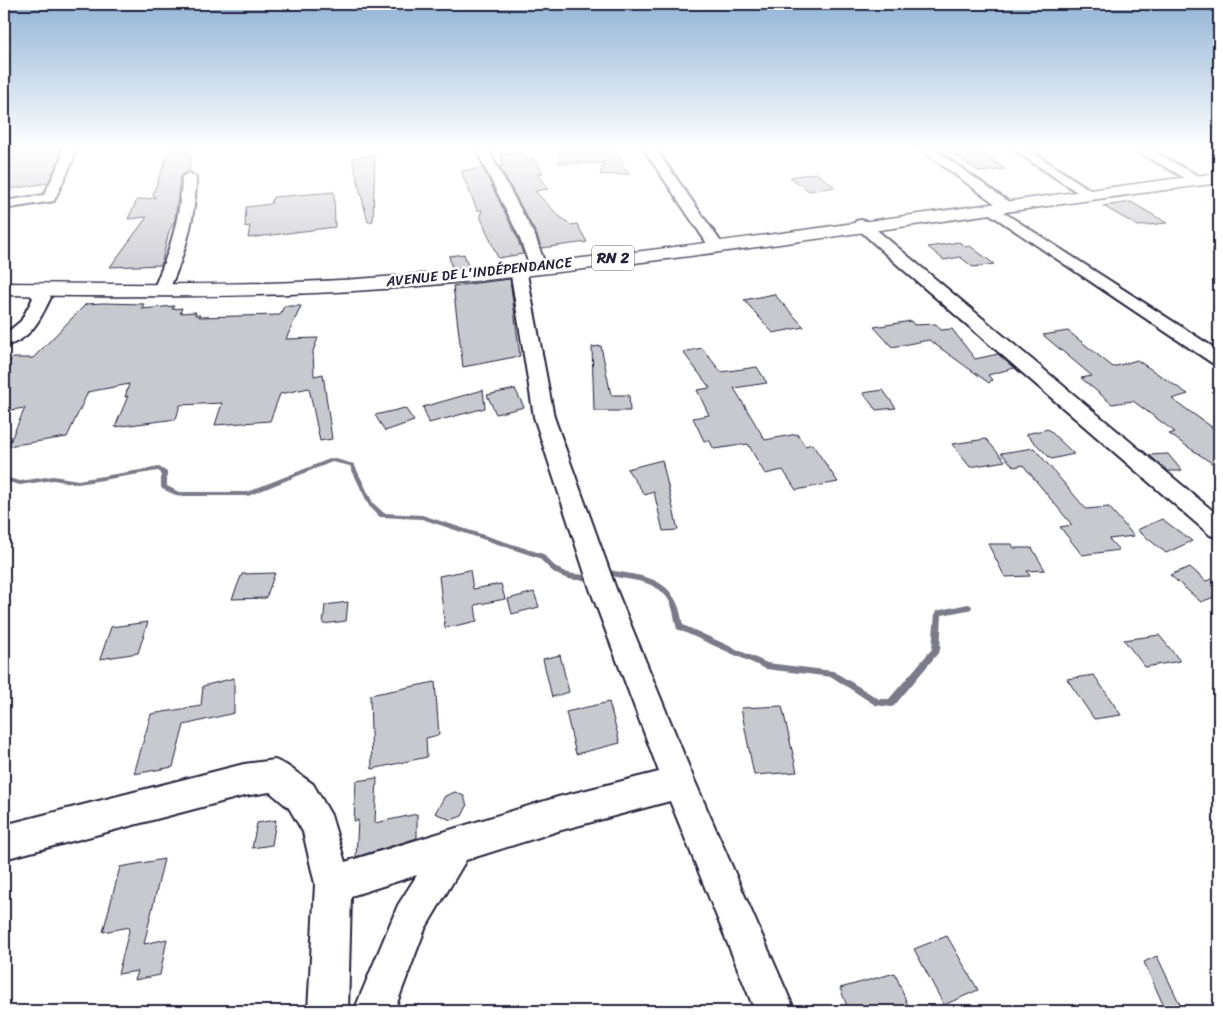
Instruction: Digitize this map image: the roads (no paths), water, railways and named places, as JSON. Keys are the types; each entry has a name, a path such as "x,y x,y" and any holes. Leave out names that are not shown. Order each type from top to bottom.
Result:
{"main road":[{"name":"AVENUE DE L'INDÉPENDANCE","path":"4,289 161,290 325,286 432,279 715,245 1088,195"}],"street":[{"path":"4,205 49,198 50,195"},
{"path":"161,290 173,264 188,195"},
{"path":"506,195 527,236 528,268 544,417 603,589 679,783 775,1011"},
{"path":"683,195 715,245"},
{"path":"984,195 1219,358"},
{"path":"862,224 941,296 1032,369 1219,529"},
{"path":"4,341 16,336 32,322 42,297 33,289"},
{"path":"4,842 244,780 275,776 301,796 319,827 333,884 328,1011"},
{"path":"333,884 454,848 558,814 679,783"},
{"path":"374,1011 412,918 454,848"}],"waterway":[{"path":"4,479 20,483 53,478 78,482 159,469 164,472 164,487 178,494 248,494 332,460 352,465 371,504 382,515 422,517 541,556 552,568 562,575 590,578"},
{"path":"610,573 648,581 665,590 672,598 680,627 766,666 833,674 878,702 891,703 936,650 939,613 968,607"}]}
